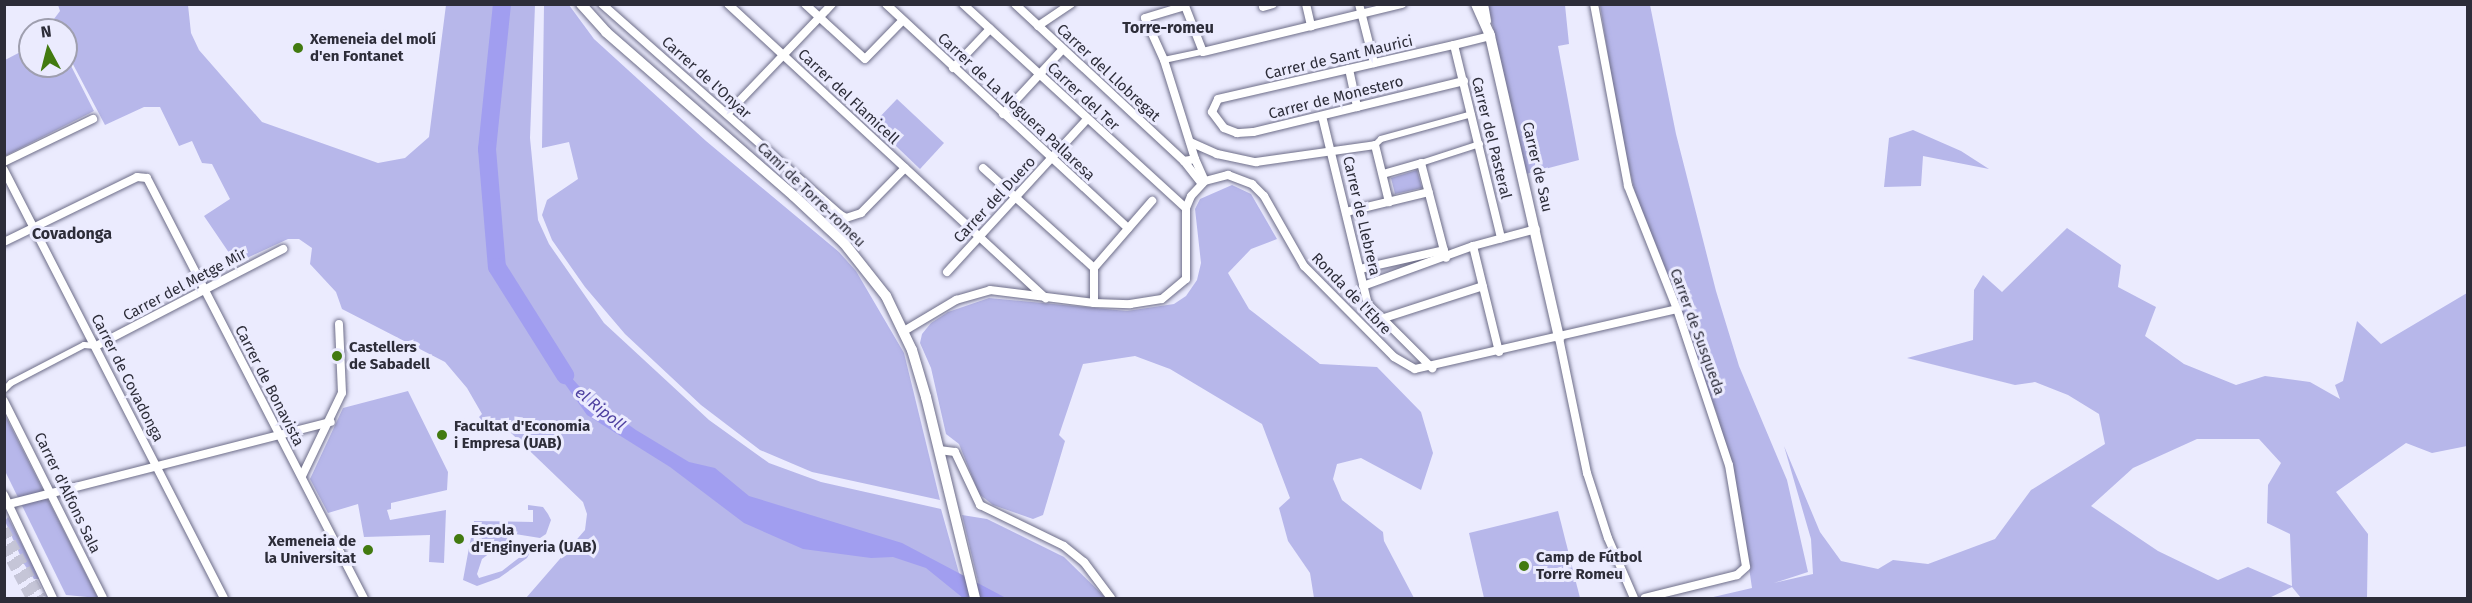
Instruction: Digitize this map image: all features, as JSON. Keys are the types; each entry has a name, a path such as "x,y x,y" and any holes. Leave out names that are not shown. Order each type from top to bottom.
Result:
{"street":[{"name":"Camí de Torre-romeu","path":"581,4 599,24 844,243 886,296 904,331 939,450 975,598"},
{"name":"Carrer de l'Onyar","path":"602,4 846,218 861,213 905,168"},
{"name":"Carrer del Flamicell","path":"728,4 1047,299"},
{"path":"805,4 865,59 903,20"},
{"path":"727,114 832,4"},
{"name":"Carrer de La Noguera Pallaresa","path":"886,4 1051,160 1128,228"},
{"name":"Carrer del Ter","path":"963,4 1186,207"},
{"name":"Carrer del Llobregat","path":"1015,4 1204,182"},
{"path":"1038,26 1071,4"},
{"path":"1263,7 1273,4"},
{"path":"1306,4 1311,26"},
{"path":"1359,4 1374,63"},
{"path":"1164,60 1402,4"},
{"name":"Carrer de Sau","path":"1476,4 1490,36 1536,229 1559,338"},
{"path":"1484,4 1490,36"},
{"name":"Carrer de Susqueda","path":"1594,4 1628,186 1677,309 1729,465 1746,567 1737,575 1646,598"},
{"path":"904,331 956,300 990,290 1047,299 1094,303 1151,302 1180,287 1188,268 1186,207 1204,182 1164,60 1145,18 1185,6 1203,52"},
{"path":"599,24 610,11"},
{"path":"953,68 990,29"},
{"name":"Carrer de Sant Maurici","path":"1217,121 1212,106 1218,99 1490,36"},
{"name":"Carrer del Pasteral","path":"1455,45 1501,238"},
{"path":"1003,114 1063,49"},
{"path":"1348,69 1357,107"},
{"name":"Carrer de Monestero","path":"1217,121 1237,133 1322,116 1464,81"},
{"path":"1190,142 1217,154 1256,162 1332,153 1375,145 1381,139 1472,114"},
{"name":"Carrer de Llebrera","path":"1322,116 1368,304 1432,368"},
{"path":"4,162 93,119"},
{"name":"Carrer del Duero","path":"947,272 1087,119"},
{"path":"1383,174 1480,144"},
{"path":"1375,145 1389,202"},
{"path":"1184,161 1195,159"},
{"path":"1421,163 1445,254"},
{"path":"983,168 1094,268"},
{"name":"Carrer de Covadonga","path":"4,170 224,598"},
{"name":"Ronda de l'Ebre","path":"1204,182 1228,175 1252,184 1264,196 1304,266 1400,363 1415,369 1432,368 1677,309"},
{"name":"Carrer de Bonavista","path":"33,228 137,177 147,178 364,598"},
{"path":"1346,212 1429,192"},
{"path":"1094,303 1094,268 1152,201"},
{"path":"4,242 33,228"},
{"path":"1363,286 1445,254 1536,229"},
{"path":"1473,246 1499,352"},
{"name":"Carrer del Metge Mir","path":"4,390 11,383 84,345 96,346 283,249"},
{"path":"1360,269 1445,254"},
{"path":"1381,319 1483,285"},
{"path":"302,477 331,422 344,383 339,324"},
{"path":"1559,338 1587,472 1608,538 1634,598"},
{"name":"Carrer d'Alfons Sala","path":"4,401 53,493 103,598"},
{"path":"9,504 331,422"},
{"path":"939,450 956,452 980,505 1064,546 1084,562 1110,598"},
{"path":"4,495 53,598"}],"shaded area":[{"path":"58,5 188,5 191,33 199,50 262,122 378,163 405,158 429,137 446,5 535,5 530,138 538,220 549,244 604,323 709,420 769,463 821,482 941,509 966,598 526,598 585,530 587,514 583,502 510,432 493,433 479,417 482,414 467,388 445,362 342,309 336,292 310,264 312,248 299,239 288,239 236,263 204,216 230,199 212,164 202,163 192,141 179,146 160,107 144,107 105,125 78,74 78,18 55,18 60,11"},
{"path":"544,5 569,5 594,39 706,141 839,252 856,271 904,353 940,500 812,472 760,450 701,405 625,334 585,287 552,240 542,215 547,200 578,179 569,142 542,148"},
{"path":"1488,5 1565,5 1569,44 1558,46 1579,160 1526,174"},
{"path":"1600,5 1650,5 1676,134 1716,291 1739,366 1787,480 1808,572 1774,583 1813,574 1811,539 1784,446 1820,532 1841,561 1878,569 1893,560 1928,564 1995,539 2031,490 2105,444 2099,414 2068,395 2035,382 2015,385 1907,358 1973,340 1974,290 1983,275 2002,292 2067,228 2121,265 2118,287 2156,307 2145,336 2184,364 2236,385 2265,376 2310,382 2340,399 2335,385 2343,381 2357,321 2381,344 2467,293 2467,446 2432,453 2406,443 2336,492 2368,534 2367,598 2301,598 2292,587 2269,598 1709,598 1752,588 1746,547 1717,414 1637,201 1620,129","holes":["2197,439 2259,439 2281,463 2268,485 2267,523 2290,534 2292,586 2248,567 2218,580 2158,551 2091,506 2133,468"]},
{"path":"18,53 18,78 77,78 94,111 5,156 5,60"},
{"path":"897,99 944,143 920,169 873,124"},
{"path":"1913,130 1961,151 1989,169 1923,156 1921,186 1884,187 1889,138"},
{"path":"1417,170 1422,188 1395,194 1391,178"},
{"path":"1232,185 1251,194 1277,239 1251,249 1228,273 1249,309 1320,364 1377,367 1421,412 1433,453 1421,490 1361,458 1337,464 1333,479 1342,500 1383,532 1384,541 1414,598 1314,598 1310,573 1288,541 1279,508 1290,498 1262,424 1170,369 1135,356 1083,364 1059,435 1065,441 1043,515 1033,519 993,505 979,494 959,444 946,434 931,368 920,343 922,334 931,323 948,312 989,298 1127,311 1174,304 1186,296 1197,280 1201,263 1195,209 1200,199"},
{"path":"408,391 448,472 447,490 391,503 391,509 387,510 390,520 446,510 444,563 429,562 430,535 364,537 358,504 328,513 310,479 343,408"},
{"path":"5,415 98,598 66,595 5,471"},
{"path":"528,505 543,507 548,514 551,520 546,534 540,538 515,534 482,559 477,574 479,578 502,571 533,547 527,558 499,578 477,586 463,580 474,521 533,522 533,510 528,510"},
{"name":"Camp de Fútbol Torre Romeu","path":"1558,511 1580,598 1484,598 1469,533"},
{"path":"962,515 987,519 1064,557 1106,598 982,598"},
{"path":"8,517 40,579 34,579 24,564 5,521"}],"water":[{"path":"551,355 588,396 636,430 689,462 715,468 749,496 902,543 1006,598 963,598 926,568 893,557 871,558 803,549 744,523 670,467 587,415 565,384"}],"waterway":[{"name":"el Ripoll","path":"502,4 487,149 497,267 565,375"}],"tunnel":[{"path":"4,529 41,598"},
{"path":"4,547 31,598"}],"place":[{"name":"Xemeneia del molí d'en Fontanet","path":"298,48"},
{"name":"Castellers de Sabadell","path":"337,356"},
{"name":"Facultat d'Economia i Empresa (UAB)","path":"442,435"},
{"name":"Escola d'Enginyeria (UAB)","path":"459,539"},
{"name":"Xemeneia de la Universitat","path":"368,550"},
{"name":"Camp de Fútbol Torre Romeu","path":"1524,566"}],"district":[{"name":"Torre-romeu","path":"1168,28"},
{"name":"Covadonga","path":"72,234"}]}
